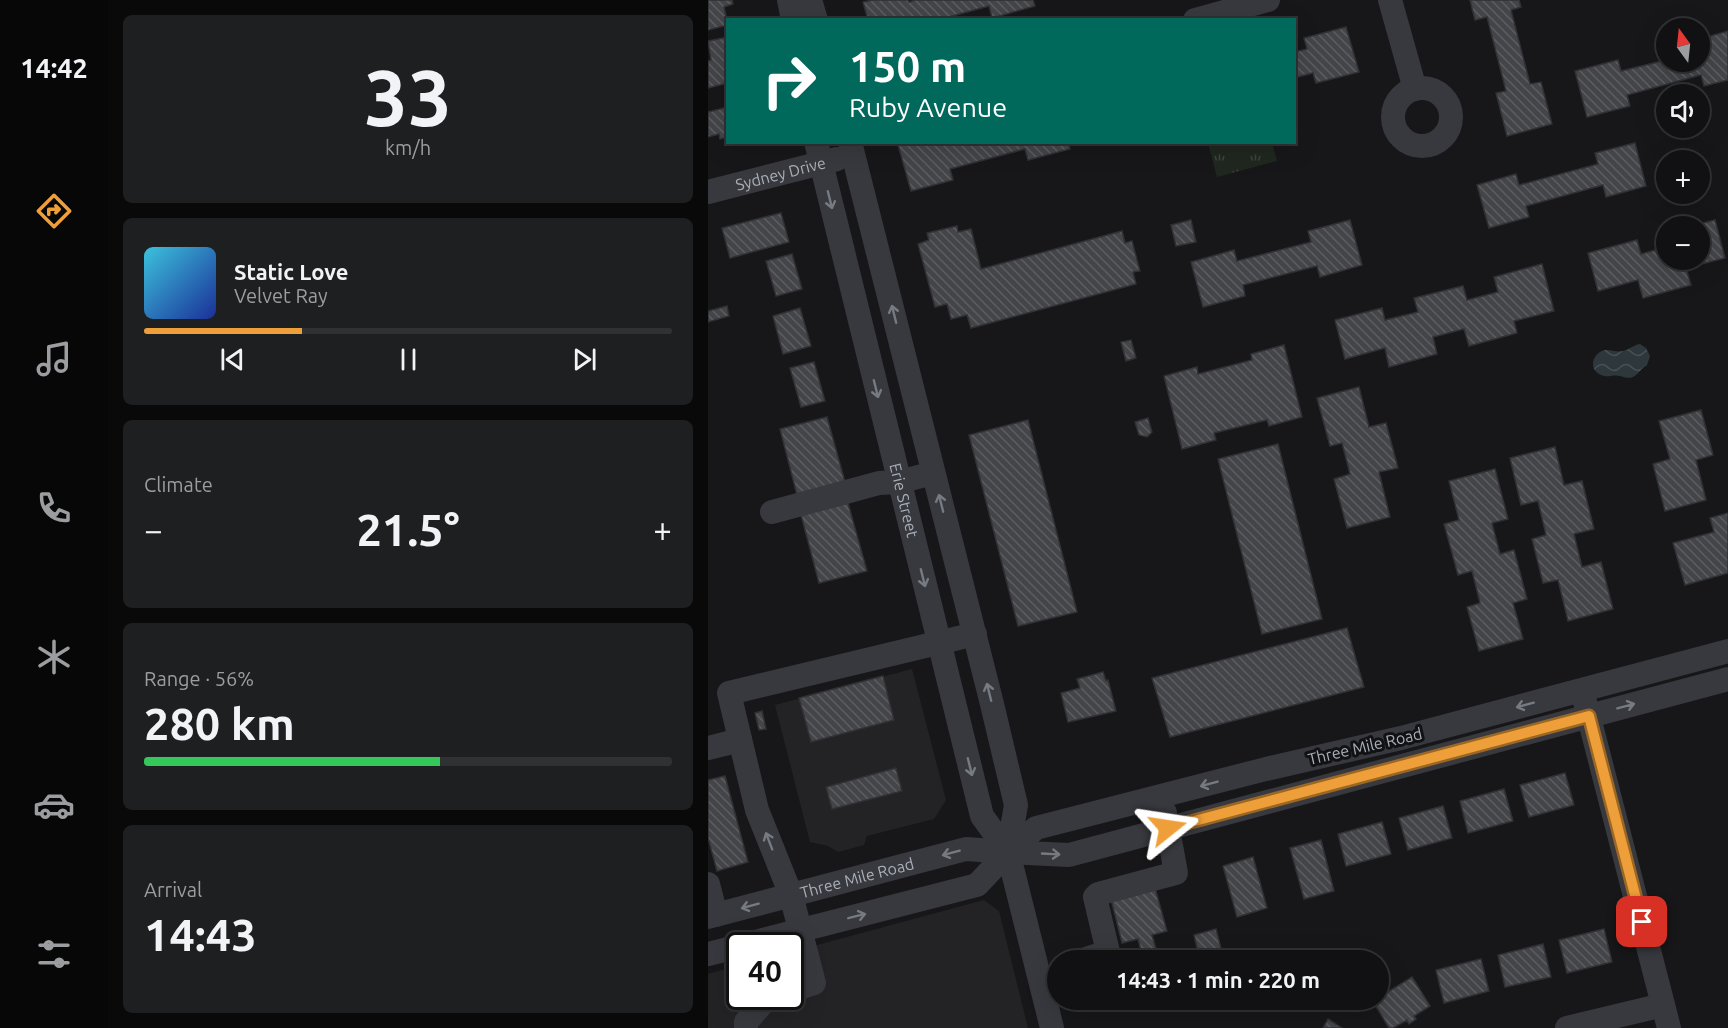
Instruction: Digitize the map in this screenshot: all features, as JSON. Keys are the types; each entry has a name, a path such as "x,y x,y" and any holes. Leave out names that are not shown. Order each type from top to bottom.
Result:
{"street":[{"path":"789,0 792,18"},
{"path":"810,0 815,18"},
{"path":"1202,18 1268,0"},
{"path":"1390,0 1415,89"},
{"name":"Sydney Drive","path":"708,192 819,153 852,149"},
{"name":"Erie Street","path":"852,149 975,634 1016,806 1008,852"},
{"name":"Erie Street","path":"819,153 982,816 1008,852 1047,967"},
{"path":"772,512 879,483 899,482 933,473"},
{"path":"800,930 791,895 757,810 729,693 975,634"},
{"name":"Three Mile Road","path":"792,932 977,885 1008,852 1036,828 1266,769 1353,750 1728,651"},
{"name":"Three Mile Road","path":"712,916 966,849 1069,855 1728,679"},
{"path":"1582,691 1669,1028"},
{"path":"708,748 740,740"},
{"path":"1108,950 1095,897 1098,894 1176,873 1162,796"},
{"path":"708,884 712,916"},
{"path":"804,945 814,983 804,986"},
{"name":"Three Mile Road","path":"708,954 726,949"},
{"path":"1567,1028 1663,1005"},
{"path":"746,1028 746,1022 756,1010"},
{"name":"Erie Street","path":"1051,1010 1052,1028"}],"shaded area":[{"path":"912,669 946,800 934,819 867,836 864,845 838,852 828,846 810,842 775,705"},
{"path":"984,900 999,911 1028,1028 708,1028 708,974 726,969 726,1010 804,1010 804,948"}],"green space":[{"path":"1208,144 1272,144 1277,161 1217,177"}],"water":[{"path":"1640,344 1646,348 1650,356 1647,365 1633,377 1603,376 1593,367 1593,361 1600,352 1623,351"}],"building":[{"path":"708,0 732,0 733,4 724,7 726,26 708,30"},
{"path":"873,0 908,0 909,2 915,0 1033,0 1035,6 992,18 989,6 945,18 867,18 863,2"},
{"path":"1470,0 1519,0 1521,7 1511,10 1530,84 1541,82 1552,124 1507,136 1496,93 1506,91 1487,17 1475,20"},
{"path":"1346,27 1359,72 1316,83 1313,73 1296,77 1296,52 1307,49 1304,38"},
{"path":"1728,31 1728,80 1703,84 1701,75 1668,84 1656,84 1656,87 1627,95 1630,106 1587,117 1575,71 1618,60 1621,71 1656,62 1656,72 1710,72 1710,36"},
{"path":"726,37 726,84 708,88 708,61 711,60 708,41"},
{"path":"726,108 726,138 720,139 719,134 708,137 708,112"},
{"path":"1635,143 1646,186 1606,197 1603,185 1526,206 1529,217 1489,228 1477,185 1516,174 1519,185 1598,164 1595,153"},
{"path":"1069,144 1070,149 1028,160 1025,149 950,169 953,180 911,191 898,145"},
{"path":"781,213 789,242 730,258 722,228"},
{"path":"1191,220 1196,242 1176,246 1171,225"},
{"path":"1350,220 1362,265 1320,277 1317,266 1243,285 1245,296 1203,307 1191,262 1234,250 1237,261 1311,242 1308,231"},
{"path":"1715,220 1725,258 1710,262 1710,221"},
{"path":"957,226 958,232 971,229 981,269 1122,231 1125,243 1132,241 1140,271 1133,272 1136,284 971,328 967,315 951,319 947,304 935,307 918,244 929,240 927,233"},
{"path":"1637,240 1641,254 1656,250 1656,270 1687,270 1691,285 1643,298 1638,280 1598,291 1588,253"},
{"path":"792,254 802,289 776,296 766,261"},
{"path":"1542,264 1554,311 1514,321 1517,333 1469,346 1464,329 1433,337 1437,354 1389,367 1385,348 1345,359 1335,320 1382,308 1385,320 1418,312 1414,298 1463,286 1467,300 1498,292 1494,277"},
{"path":"727,306 729,316 708,322 708,311"},
{"path":"800,308 811,346 783,354 773,316"},
{"path":"1131,340 1136,358 1126,361 1121,342"},
{"path":"1284,345 1302,417 1269,426 1267,420 1214,433 1216,440 1182,449 1164,376 1197,367 1198,374 1252,360 1251,354"},
{"path":"814,362 825,401 801,407 790,368"},
{"path":"1359,387 1369,427 1386,423 1398,468 1379,472 1390,517 1347,528 1334,479 1350,474 1342,443 1330,446 1317,398"},
{"path":"1701,410 1713,455 1696,460 1706,500 1665,511 1653,464 1670,459 1659,421"},
{"path":"827,417 845,482 797,495 780,429"},
{"path":"1148,418 1152,432 1147,437 1139,435 1135,422"},
{"path":"1028,420 1077,612 1018,626 969,435"},
{"path":"1278,444 1322,619 1262,634 1218,459"},
{"path":"1555,447 1564,485 1582,481 1594,529 1574,534 1582,567 1601,562 1613,609 1568,621 1558,580 1543,583 1532,539 1546,535 1538,501 1521,505 1510,458"},
{"path":"1495,469 1508,519 1492,523 1500,554 1514,550 1527,599 1513,603 1523,639 1479,651 1467,607 1480,603 1472,571 1458,575 1444,524 1459,520 1449,481"},
{"path":"848,503 867,571 819,583 801,515"},
{"path":"1728,513 1728,573 1685,585 1673,543 1714,532 1710,518"},
{"path":"1347,628 1364,687 1170,737 1152,678"},
{"path":"1103,672 1106,681 1108,680 1116,711 1068,722 1061,693 1080,688 1077,679"},
{"path":"883,676 894,720 811,742 799,698"},
{"path":"762,711 766,729 759,730 755,713"},
{"path":"896,768 902,791 832,809 826,787"},
{"path":"1565,773 1574,805 1529,817 1520,785"},
{"path":"725,776 748,862 717,871 708,838 708,780"},
{"path":"1504,789 1513,821 1468,833 1460,801"},
{"path":"1443,806 1452,838 1408,850 1399,818"},
{"path":"1382,822 1391,854 1346,866 1338,834"},
{"path":"1321,840 1334,891 1304,899 1290,848"},
{"path":"1253,857 1267,908 1237,917 1223,866"},
{"path":"1155,888 1167,931 1152,935 1156,950 1141,950 1138,939 1122,943 1111,899"},
{"path":"1216,929 1221,950 1198,950 1194,935"},
{"path":"1604,929 1612,962 1567,973 1559,940"},
{"path":"1543,944 1551,977 1505,987 1498,955"},
{"path":"1481,959 1489,991 1444,1003 1436,970"},
{"path":"1412,977 1430,1006 1414,1016 1416,1019 1409,1024 1407,1020 1389,1028 1378,1010 1389,1010 1389,991"},
{"path":"1328,1019 1342,1028 1323,1028"}],"route":[{"path":"1168,828 1589,716 1642,922"}]}
